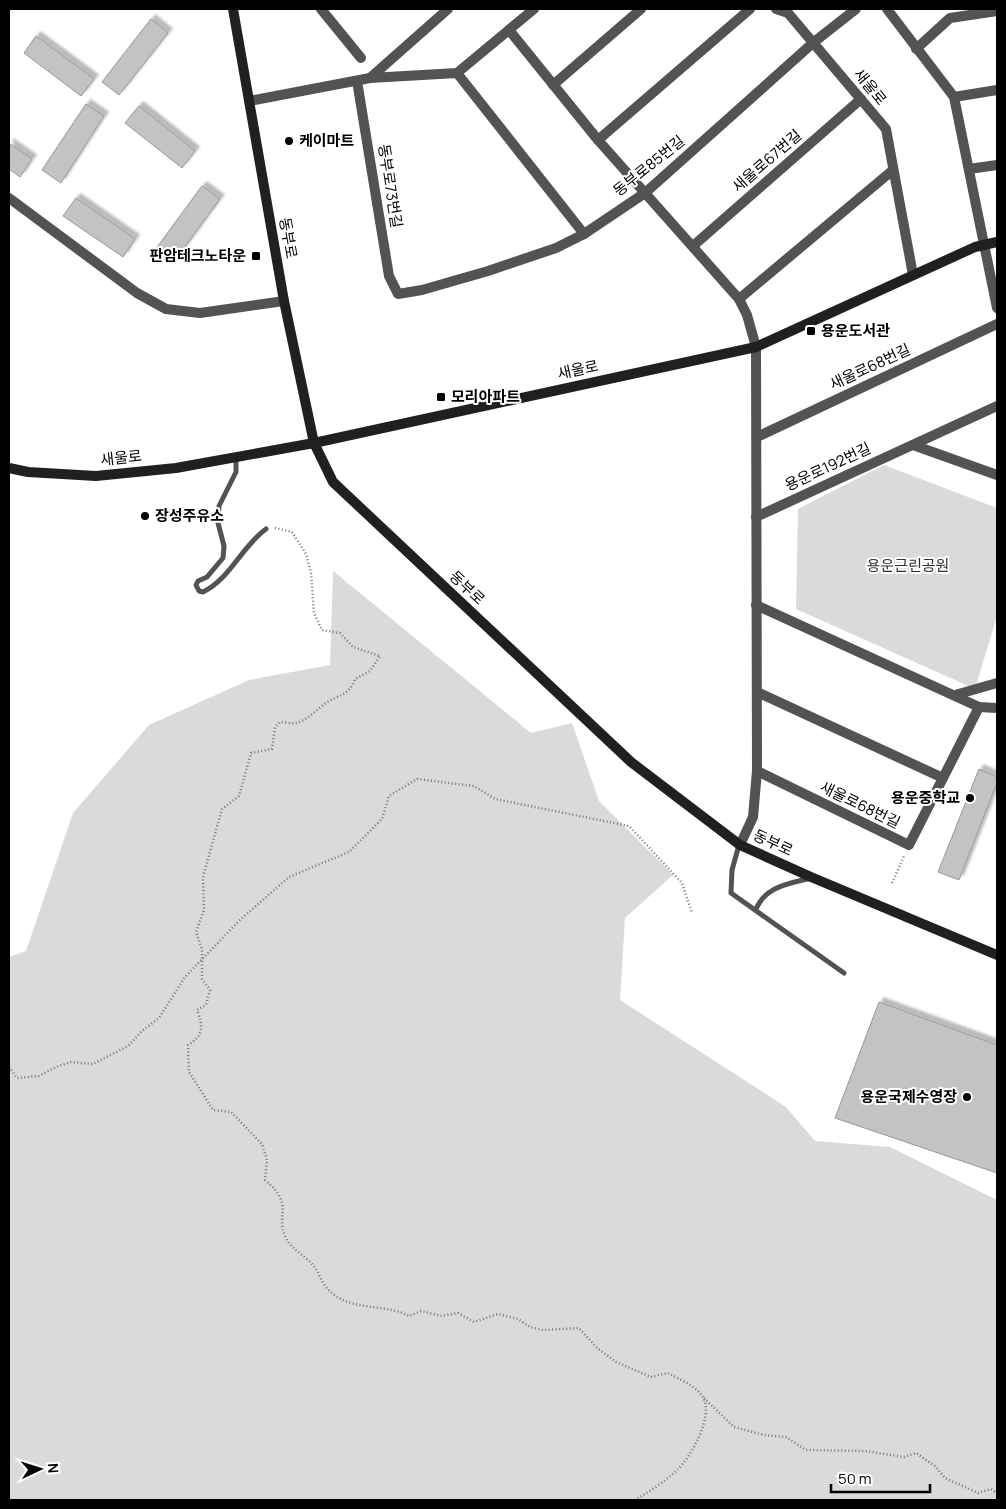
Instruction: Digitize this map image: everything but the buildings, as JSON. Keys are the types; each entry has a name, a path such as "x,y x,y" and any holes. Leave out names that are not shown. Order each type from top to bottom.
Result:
{"main road":[{"name":"동부로","path":"233,9 284,301 314,443 333,482 631,762 740,844 811,877 997,955"},
{"name":"새울로","path":"9,468 28,472 96,476 176,468 314,443 756,347 913,275 985,244 997,242"}],"street":[{"path":"321,9 361,58"},
{"path":"370,78 448,9"},
{"path":"249,101 370,78 457,73 534,9"},
{"path":"553,85 641,9"},
{"path":"598,140 750,9"},
{"path":"776,9 788,13 814,42"},
{"name":"동부로85번길","path":"398,294 422,290 488,271 556,248 584,234 645,193 814,42 856,9"},
{"path":"887,9 954,97 997,308"},
{"path":"916,49 950,18 997,11"},
{"path":"508,30 598,140 739,299 747,315 756,347 757,771 753,817 740,844"},
{"name":"새울로","path":"814,42 886,130 913,275"},
{"path":"457,73 584,234"},
{"name":"동부로73번길","path":"358,81 389,276 398,294"},
{"path":"954,97 997,90"},
{"name":"새울로67번길","path":"693,246 861,99"},
{"path":"969,169 997,165"},
{"path":"739,299 893,170"},
{"path":"9,198 137,293 166,310 200,313 284,301"},
{"name":"새울로68번길","path":"756,437 997,324"},
{"name":"용운로192번길","path":"756,517 997,406"},
{"path":"913,445 997,475"},
{"path":"756,605 979,707 997,708"},
{"path":"955,695 997,683"},
{"path":"757,692 943,778"},
{"name":"새울로68번길","path":"757,771 909,845 979,707"}],"lane":[{"path":"236,457 236,472 220,506 218,523 224,546 223,558 207,577 198,581 196,585 199,591 203,592 217,585 254,537 266,529"},
{"path":"740,844 732,870 731,893 844,973"},
{"path":"756,909 760,898 774,887 811,877"}],"path":[{"path":"266,529 292,532 306,554 311,573 314,613 322,630 340,633 353,647 380,656 370,671 355,679 352,687 340,698 327,702 316,712 296,723 280,722 275,727 272,749 251,752 239,796 222,809 203,877 204,910 196,932 202,949 202,979 210,990 206,1006 197,1010 203,1026 202,1029 194,1042 188,1045 189,1072 213,1110 231,1112 262,1144 267,1160 265,1180 276,1189 282,1200 284,1212 282,1226 286,1239 313,1264 326,1288 343,1302 398,1310 409,1316 421,1311 442,1316 458,1313 474,1322 498,1314 518,1319 530,1327 543,1330 580,1328 597,1348 616,1362 650,1377 668,1373 687,1383 734,1427 764,1435 786,1437 806,1450 865,1451 904,1457 916,1453 935,1466 946,1478 978,1493 991,1489 997,1493"},
{"path":"9,1067 17,1078 39,1076 71,1062 93,1064 128,1046 142,1031 159,1018 185,977 203,961 240,920 290,877 349,852 382,819 389,796 417,779 474,786 495,799 629,826 682,883 692,912"},
{"path":"892,883 909,845"},
{"path":"636,1500 678,1470 691,1451 706,1415 703,1397"}],"green space":[{"name":"용운근린공원","path":"884,465 997,508 997,616 975,689 796,609 798,509"},
{"path":"333,571 531,733 572,723 599,801 673,875 625,918 620,1000 786,1107 815,1141 890,1147 997,1200 997,1500 9,1500 9,957 26,951 73,813 149,725 249,680 330,665"}],"place":[{"name":"케이마트","path":"289,141"},
{"name":"판암테크노타운","path":"256,256"},
{"name":"용운도서관","path":"811,331"},
{"name":"모리아파트","path":"441,397"},
{"name":"장성주유소","path":"145,516"},
{"name":"용운중학교","path":"970,798"},
{"name":"용운국제수영장","path":"967,1097"}]}
